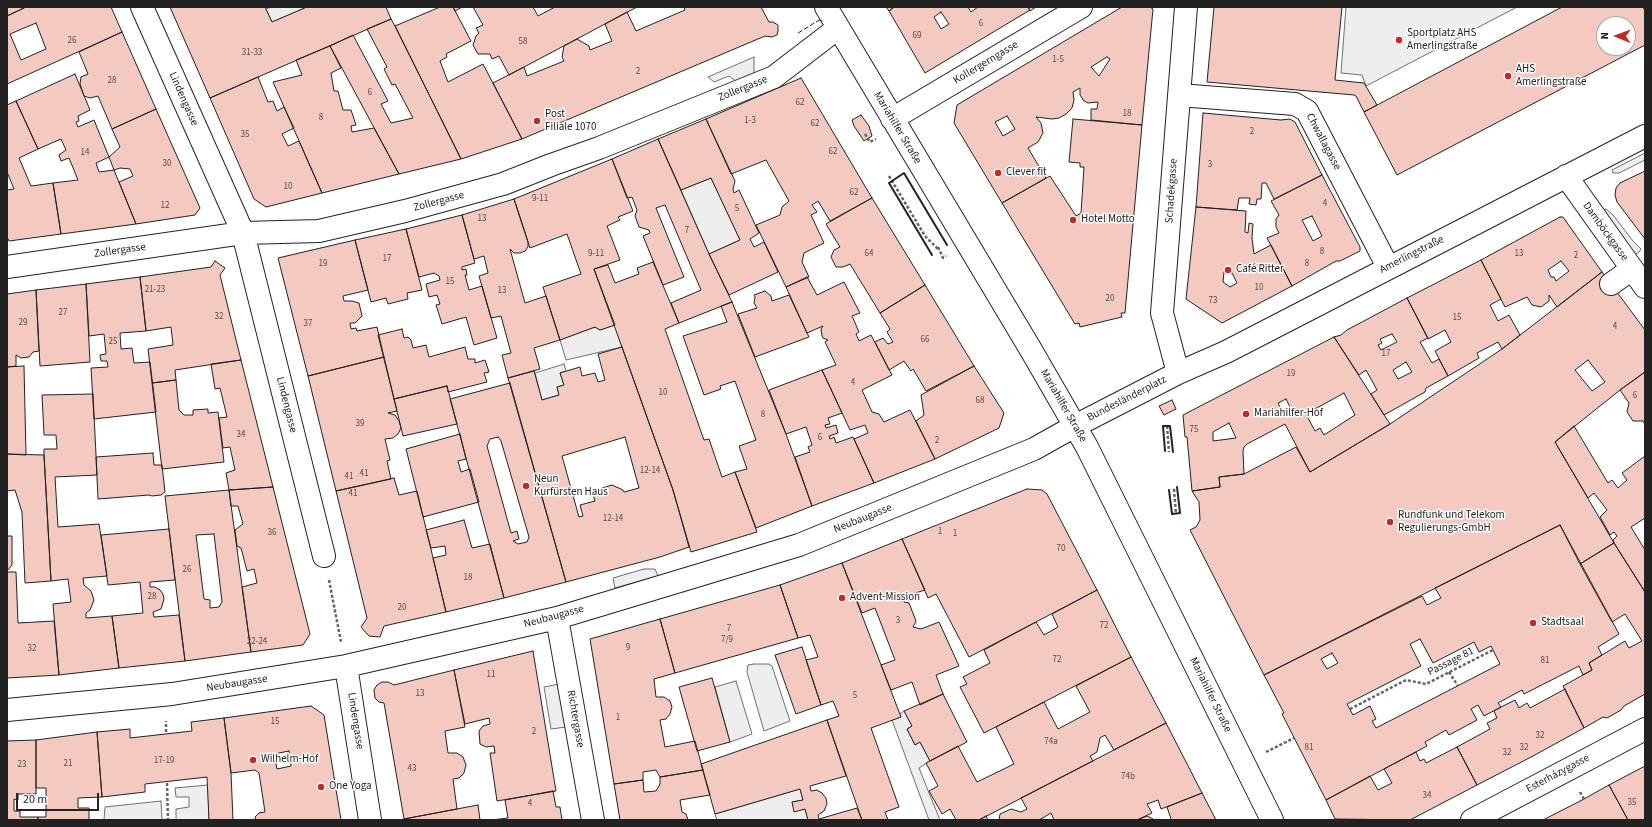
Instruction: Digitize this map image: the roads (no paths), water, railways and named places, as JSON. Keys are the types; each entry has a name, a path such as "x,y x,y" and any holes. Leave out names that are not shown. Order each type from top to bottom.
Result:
{"street":[{"name":"Lindengasse","path":"142,7 243,233 324,556"},
{"name":"Mariahilfer Straße","path":"826,7 1032,350 1075,426 1272,820"},
{"name":"Kollergerngasse","path":"892,119 1081,7"},
{"name":"Schadekgasse","path":"1178,374 1162,313 1186,7"},
{"name":"Zollergasse","path":"7,267 243,233 320,232 405,211 503,184 599,148 774,77 838,28"},
{"name":"Chwallagasse","path":"1179,95 1295,104 1307,111 1388,267"},
{"name":"Amerlingstraße","path":"1178,374 1226,352 1388,267 1645,136"},
{"name":"Damböckgasse","path":"1566,176 1645,287"},
{"path":"1611,284 1632,268"},
{"name":"Bundesländerplatz","path":"1075,426 1178,374"},
{"name":"Neubaugasse","path":"7,710 172,694 346,666 557,618 799,545 1034,449 1075,426"},
{"name":"Richtergasse","path":"557,618 593,820"},
{"name":"Lindengasse","path":"346,666 370,820"},
{"name":"Esterházygasse","path":"1472,820 1645,729"}],"place":[{"name":"Sportplatz AHS Amerlingstraße","path":"1399,40"},
{"name":"AHS Amerlingstraße","path":"1508,76"},
{"name":"Post Filiale 1070","path":"537,121"},
{"name":"Clever fit","path":"998,173"},
{"name":"Hotel Motto","path":"1073,220"},
{"name":"Café Ritter","path":"1228,270"},
{"name":"Mariahilfer-Hof","path":"1246,414"},
{"name":"Neun Kurfürsten Haus","path":"526,486"},
{"name":"Rundfunk und Telekom Regulierungs-GmbH","path":"1390,522"},
{"name":"Advent-Mission","path":"842,598"},
{"name":"Stadtsaal","path":"1533,623"},
{"name":"Wilhelm-Hof","path":"253,760"},
{"name":"One Yoga","path":"321,787"}]}
